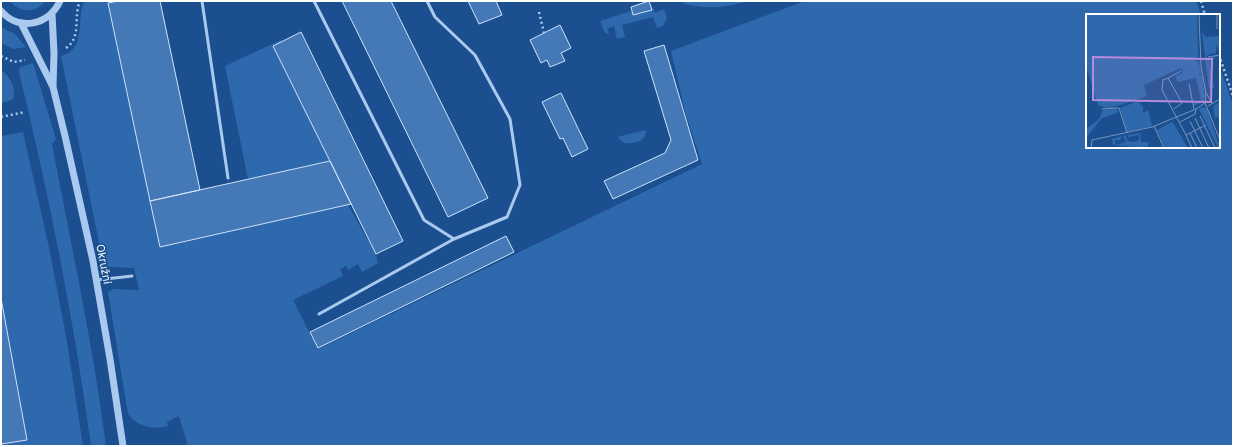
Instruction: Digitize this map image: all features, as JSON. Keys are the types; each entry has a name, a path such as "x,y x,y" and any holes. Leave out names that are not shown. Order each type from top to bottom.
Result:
{"street":[{"path":"3,15 21,23 38,22 52,14 60,1"},
{"name":"Okružní","path":"52,14 54,44 53,87"},
{"name":"Okružní","path":"21,23 53,87 75,176 97,280 123,446"}],"lane":[{"path":"202,1 228,178"},
{"path":"314,1 424,220 454,239"},
{"path":"319,314 454,239 507,217 520,184 510,118 475,55 435,17 427,1"},
{"path":"97,280 132,276"}],"path":[{"path":"62,50 72,44 76,37 77,10 80,1"},
{"path":"1201,1 1206,14"},
{"path":"539,12 544,33"},
{"path":"1,56 14,62 32,58"},
{"path":"1220,58 1233,96"},
{"path":"1,117 25,112"}],"shaded area":[{"path":"10,1 46,1 33,10 23,10"},
{"path":"84,1 118,1 108,4 161,247 348,205 376,254 378,263 362,272 358,264 348,270 346,266 340,269 343,276 293,300 318,349 702,164 686,115 671,51 805,1 1196,1 1201,14 1086,14 1086,148 1220,148 1220,69 1233,104 1233,446 188,446 179,416 167,422 168,426 157,428 141,425 128,414 108,292 113,289 139,290 134,268 109,267 105,266 103,262 61,56 69,52 78,41"},
{"path":"683,1 748,1 724,6 700,7 684,4"},
{"path":"653,8 655,13 664,9 667,18 663,26 657,28 653,17 622,25 625,37 617,39 614,26 607,29 609,34 605,33 600,21 631,11 633,15"},
{"path":"1,27 15,34 26,47 13,49 1,43"},
{"path":"281,40 282,41 274,46 330,161 248,179 225,66"},
{"path":"33,63 56,139 52,144 88,332 106,446 91,446 77,352 60,258 41,165 19,72 20,67"},
{"path":"1,70 10,79 14,88 14,96 12,100 1,103"},
{"path":"646,130 642,140 632,143 624,143 617,137"},
{"path":"23,132 50,252 67,342 83,446 1,446 1,444 27,440 1,298 1,136"}],"building":[{"path":"119,1 160,1 200,190 150,201 108,3"},
{"path":"342,1 391,1 488,198 448,217"},
{"path":"468,1 496,1 502,15 479,24"},
{"path":"649,1 652,10 633,15 631,7"},
{"path":"560,25 571,48 561,53 565,61 550,67 547,60 541,63 530,40"},
{"path":"301,32 403,241 376,254 273,46"},
{"path":"664,45 698,160 613,199 604,181 665,153 671,140 644,51"},
{"path":"561,93 588,149 572,157 563,138 560,139 542,102"},
{"path":"330,161 351,204 160,247 150,201"},
{"path":"506,236 514,252 318,348 310,332"},
{"path":"1,298 27,440 1,444"}]}
